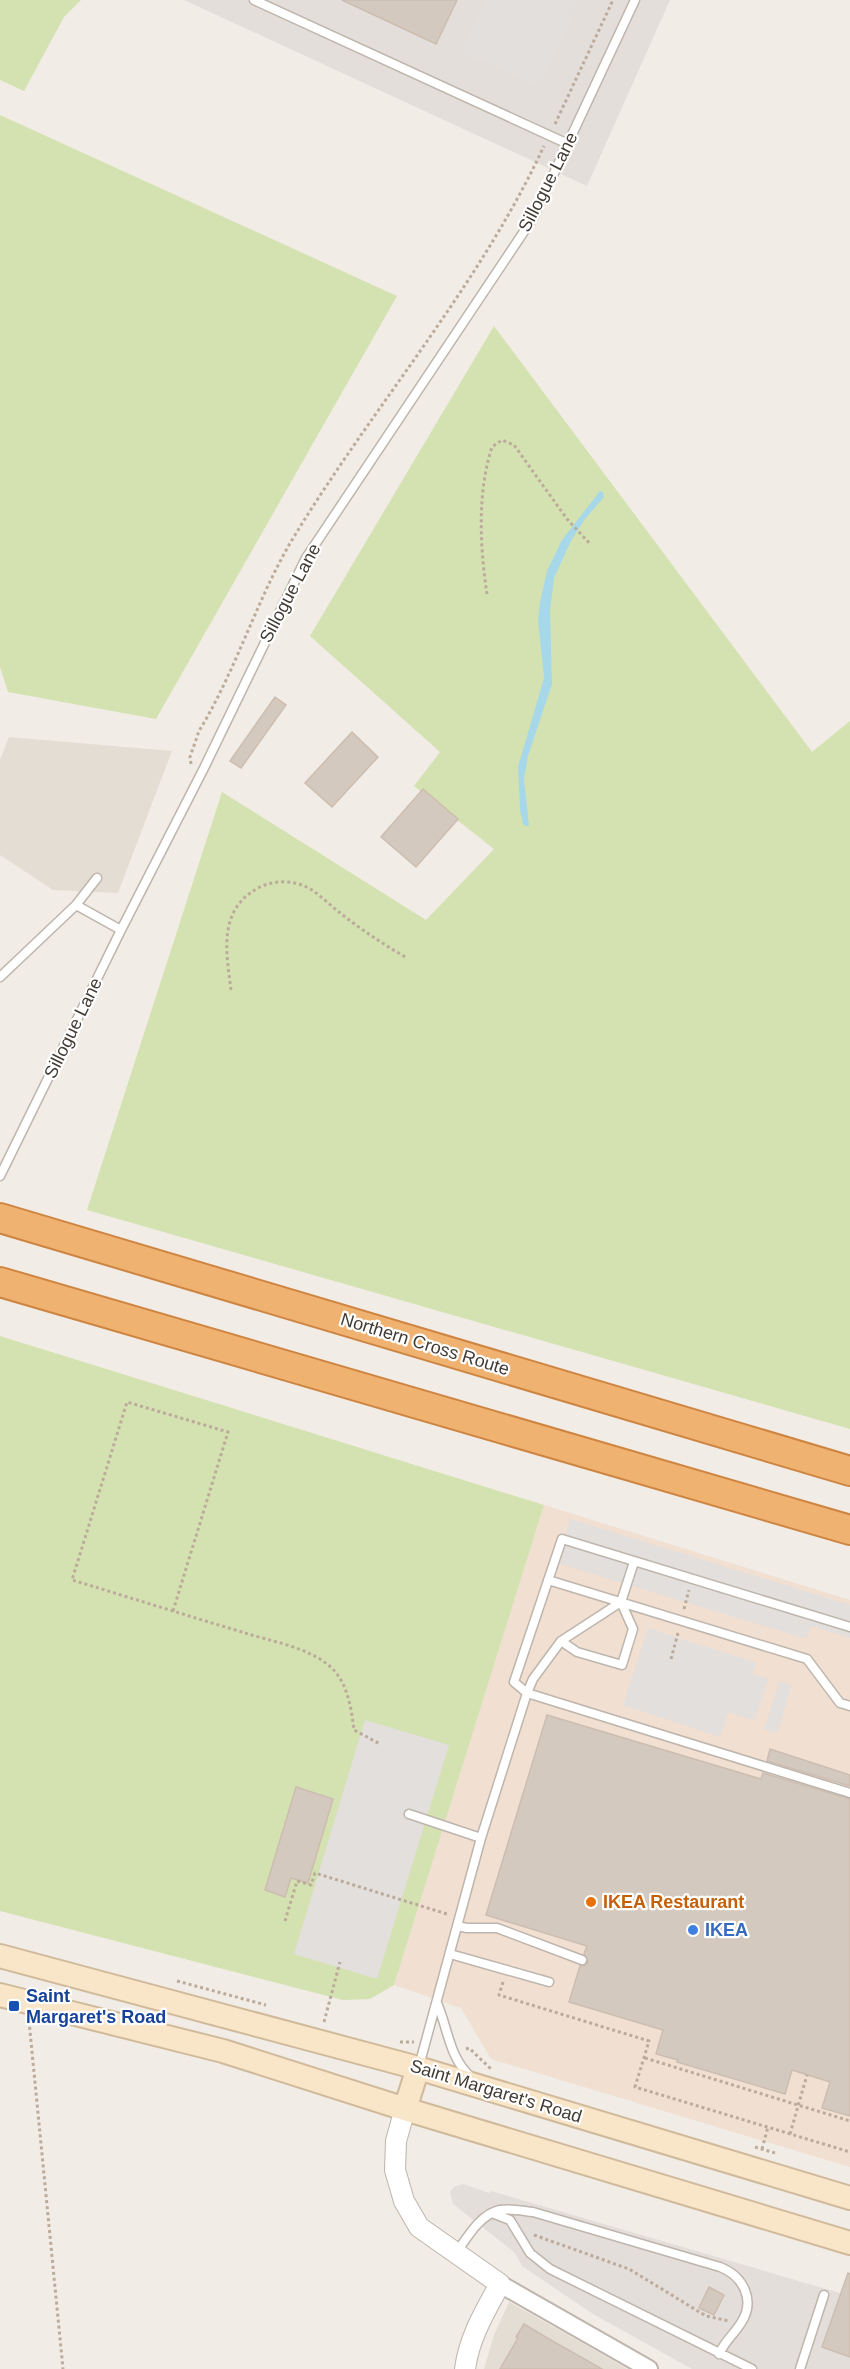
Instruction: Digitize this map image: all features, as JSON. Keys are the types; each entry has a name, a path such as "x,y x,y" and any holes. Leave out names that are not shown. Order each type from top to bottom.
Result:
{"highway":[{"name":"Northern Cross Route","path":"0,1218 850,1471"},
{"path":"0,1282 850,1530"},
{"path":"724,1433 850,1465"}],"main road":[{"name":"Saint Margaret's Road","path":"0,1956 418,2068 850,2198"},
{"path":"0,1995 222,2050 405,2109 850,2242"},
{"path":"405,2109 418,2068"}],"street":[{"path":"405,2109 396,2141 394,2170 404,2201 420,2227 500,2284 649,2369"},
{"path":"465,2369 471,2343 500,2284"}],"lane":[{"path":"254,0 568,144"},
{"name":"Sillogue Lane","path":"0,1176 306,558 533,218 634,0"},
{"path":"0,977 76,905 97,878"},
{"path":"76,905 121,930"},
{"path":"850,1627 562,1539 514,1682 527,1693 850,1793"},
{"path":"418,2068 481,1838 527,1693 533,1679 561,1641 621,1602 634,1562"},
{"path":"548,1580 807,1659 840,1703 850,1706"},
{"path":"561,1641 577,1652 622,1665 633,1629 621,1602"},
{"path":"409,1814 481,1838"},
{"path":"458,1922 467,1928 497,1928 582,1960"},
{"path":"450,1954 549,1982"},
{"path":"437,2002 445,2021 452,2052 466,2073 485,2088"},
{"path":"456,2253 482,2220 492,2212 521,2211 533,2212 730,2271 738,2276 744,2286 747,2298 746,2310 719,2354"},
{"path":"492,2212 510,2220 530,2253 550,2269 752,2369"},
{"path":"800,2369 824,2295"}],"path":[{"path":"194,768 190,763 190,757 199,731 281,558 505,224 613,0"},
{"path":"487,594 482,539 483,484 492,447 502,440 514,445 567,519 591,544"},
{"path":"231,990 227,936 231,914 245,895 266,884 283,882 303,885 382,944 407,958"},
{"path":"173,1611 228,1432 127,1402 72,1580 173,1611 307,1652 328,1665 342,1682 351,1705 354,1730 380,1744"},
{"path":"285,1921 297,1881 311,1885 315,1873 458,1922"},
{"path":"324,2022 340,1962"},
{"path":"507,1970 499,1995 649,2041 635,2087 850,2152"},
{"path":"27,2001 63,2369"},
{"path":"645,2058 850,2121"},
{"path":"790,2134 807,2075"},
{"path":"762,2149 768,2127"},
{"path":"521,2211 530,2233 629,2269 706,2316 729,2320 738,2326"}],"shaded area":[{"path":"184,0 670,0 587,186"},
{"path":"484,0 580,0 540,87 461,52"},
{"path":"9,737 172,751 118,893 53,890 0,855 0,760"},
{"path":"544,1505 850,1600 850,2167 491,2059 461,2008 394,1985"},
{"path":"570,1519 850,1605 850,1638 811,1626 807,1639 557,1563"},
{"path":"648,1628 756,1663 752,1674 768,1679 754,1720 728,1712 720,1737 623,1705"},
{"path":"780,1681 792,1685 777,1733 764,1729"},
{"path":"365,1720 449,1745 377,1979 294,1954"},
{"path":"463,2184 850,2296 850,2369 692,2369 593,2314 522,2266 515,2253 453,2204 450,2192 454,2187"},
{"path":"509,2302 627,2369 484,2369 494,2335"}],"green space":[{"path":"0,0 81,0 64,17 24,91 0,80"},
{"path":"0,115 397,296 156,719 8,692 0,667"},
{"path":"494,326 812,752 850,721 850,1429 87,1210 222,792 426,920 494,849 414,786 440,752 310,636"},
{"path":"0,1336 544,1505 394,1985 370,1999 343,2000 0,1911"}],"water":[{"path":"600,491 603,492 604,497 572,539 554,578 550,610 552,684 528,756 524,779 529,826 525,826 520,810 518,767 544,678 538,620 540,602 547,571 562,540"}],"building":[{"path":"342,0 457,0 436,44"},
{"path":"275,697 286,705 241,768 230,761"},
{"path":"352,732 378,757 332,807 305,783"},
{"path":"423,789 458,819 416,867 381,837"},
{"name":"IKEA","path":"547,1715 761,1779 763,1773 850,1799 850,2116 822,2108 830,2082 792,2070 785,2094 656,2054 663,2030 569,2002 580,1966 588,1962 584,1954 587,1946 486,1915"},
{"path":"770,1749 850,1775 850,1786 767,1761"},
{"path":"296,1787 333,1799 308,1883 291,1878 285,1897 265,1890"},
{"path":"848,2273 850,2274 850,2357 822,2347"},
{"path":"709,2287 724,2295 714,2315 699,2308"},
{"path":"524,2324 549,2339 602,2369 500,2369"}],"place":[{"name":"IKEA Restaurant","path":"591,1902"},
{"name":"IKEA","path":"693,1930"},
{"name":"Saint Margaret's Road","path":"14,2006"}]}
